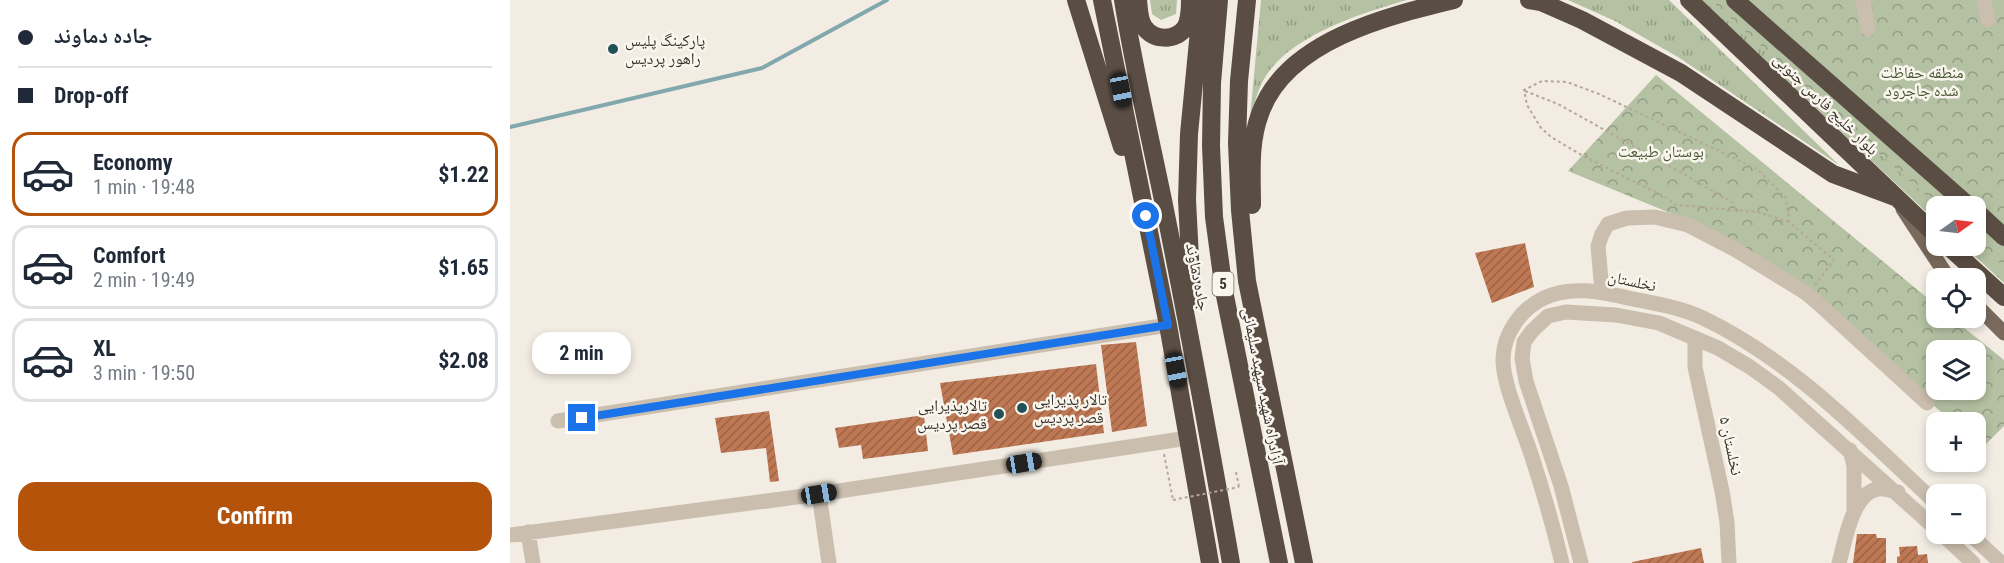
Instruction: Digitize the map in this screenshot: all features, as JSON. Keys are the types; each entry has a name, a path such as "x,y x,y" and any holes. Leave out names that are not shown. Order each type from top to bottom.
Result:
{"highway":[{"path":"1076,0 1146,216"},
{"path":"1102,0 1168,325 1210,563"},
{"name":"جاده دماوند","path":"1123,0 1133,66 1166,215 1231,563"},
{"path":"1138,0 1143,26 1158,37 1168,38 1177,35 1189,20 1190,0"},
{"path":"1200,388 1190,272 1187,200 1189,134 1202,0"},
{"name":"آزادراه شهید سپهبد سلیمانی","path":"1219,0 1212,83 1211,146 1214,217 1224,291 1279,563"},
{"name":"آزادراه شهید سپهبد سلیمانی","path":"1247,0 1239,81 1237,143 1240,210 1247,281 1304,563"},
{"path":"1247,281 1252,144 1260,114 1271,88 1311,51 1360,26 1454,0"},
{"path":"1528,0 1541,2 1582,20 1681,73 1833,174 1895,196"},
{"name":"بلوار خلیج فارس جنوبی","path":"1689,0 1926,225"},
{"name":"بلوار خلیج فارس جنوبی","path":"1735,0 1958,196"},
{"path":"1754,0 1785,43"},
{"path":"1986,221 2004,237"},
{"path":"1959,256 2004,297"}],"main road":[{"path":"1895,196 1942,268"},
{"path":"1986,315 2004,333"}],"street":[{"path":"1863,0 1868,29"},
{"path":"1984,0 1988,20"},
{"path":"1602,292 1598,246 1608,224 1627,218 1655,217 1689,225 1736,250 1808,294 1927,403"},
{"name":"نخلستان","path":"1562,563 1543,490 1508,385 1503,360 1506,340 1518,318 1537,301 1556,292 1602,292 1657,304 1700,317 1742,339 1792,372 1926,494"},
{"path":"1581,563 1561,486 1526,381 1522,358 1524,342 1532,331 1548,316 1566,312 1616,315 1659,323 1718,348 1779,388 1926,519"},
{"path":"558,421 1168,325"},
{"name":"نخلستان ۵","path":"1695,338 1695,367 1722,491 1729,563"},
{"path":"1849,451 1862,435"},
{"path":"510,535 819,494 1188,438"},
{"path":"1849,451 1854,466 1854,512"},
{"path":"1839,563 1854,512 1862,497 1878,489 1898,492"},
{"path":"819,494 829,563"},
{"path":"528,532 533,563"},
{"path":"1953,544 1973,563"},
{"path":"1981,544 2001,563"}],"path":[{"path":"1524,90 1542,81 1567,82 1599,94 1757,169 1786,198 1789,222"},
{"path":"1524,90 1527,105 1541,128 1551,137 1676,205 1758,212 1789,222 1834,260 1808,294"},
{"path":"1524,90 1558,104 1666,164 1732,202 1736,210"},
{"path":"1161,442 1173,500 1239,487 1236,472"}],"green space":[{"path":"1150,0 1177,0 1176,14 1161,20 1152,14"},
{"path":"1261,0 1407,0 1348,19 1290,50 1275,64 1264,79 1250,119"},
{"path":"1568,0 1669,0 1839,165 1678,57 1615,21"},
{"path":"1700,0 1718,0 1941,196 1926,196 1926,212"},
{"name":"منطقه حفاظت شده جاجرود","path":"1711,0 2004,0 2004,267 1986,250 1986,196 1926,196"},
{"name":"بوستان طبیعت","path":"1656,75 1926,297 1926,328 1964,328 1979,340 1926,340 1926,400 1721,234 1568,171"},
{"path":"1986,235 2004,252 2004,283 1975,256 1986,256"},
{"name":"بوستان طبیعت","path":"1986,345 2004,360 2004,426 1986,444 1986,412 1941,412 1927,400 1986,400"}],"building":[{"path":"1525,243 1534,287 1492,303 1475,253"},
{"path":"1136,342 1147,426 1112,432 1101,345"},
{"name":"تالار پذیرایی قصر پردیس","path":"1096,364 1104,433 953,455 940,383"},
{"path":"769,411 779,481 770,482 766,448 721,453 715,418"},
{"path":"924,415 928,451 863,459 861,445 839,448 835,428"},
{"path":"1857,534 1876,534 1877,538 1886,538 1886,563 1853,563"},
{"path":"1917,546 1918,555 1927,554 1928,563 1897,563 1897,557 1900,556 1899,547"},
{"path":"1701,548 1704,563 1632,563 1632,562"}],"waterway":[{"path":"510,127 762,68 887,0"}],"place":[{"name":"پارکینگ پلیس راهور پردیس","path":"613,49"},
{"name":"تالار پذیرایی قصر پردیس","path":"1022,408"},
{"name":"تالارپذیرایی قصر پردیس","path":"999,414"}],"route":[{"path":"582,418 1168,325 1146,216"}]}
